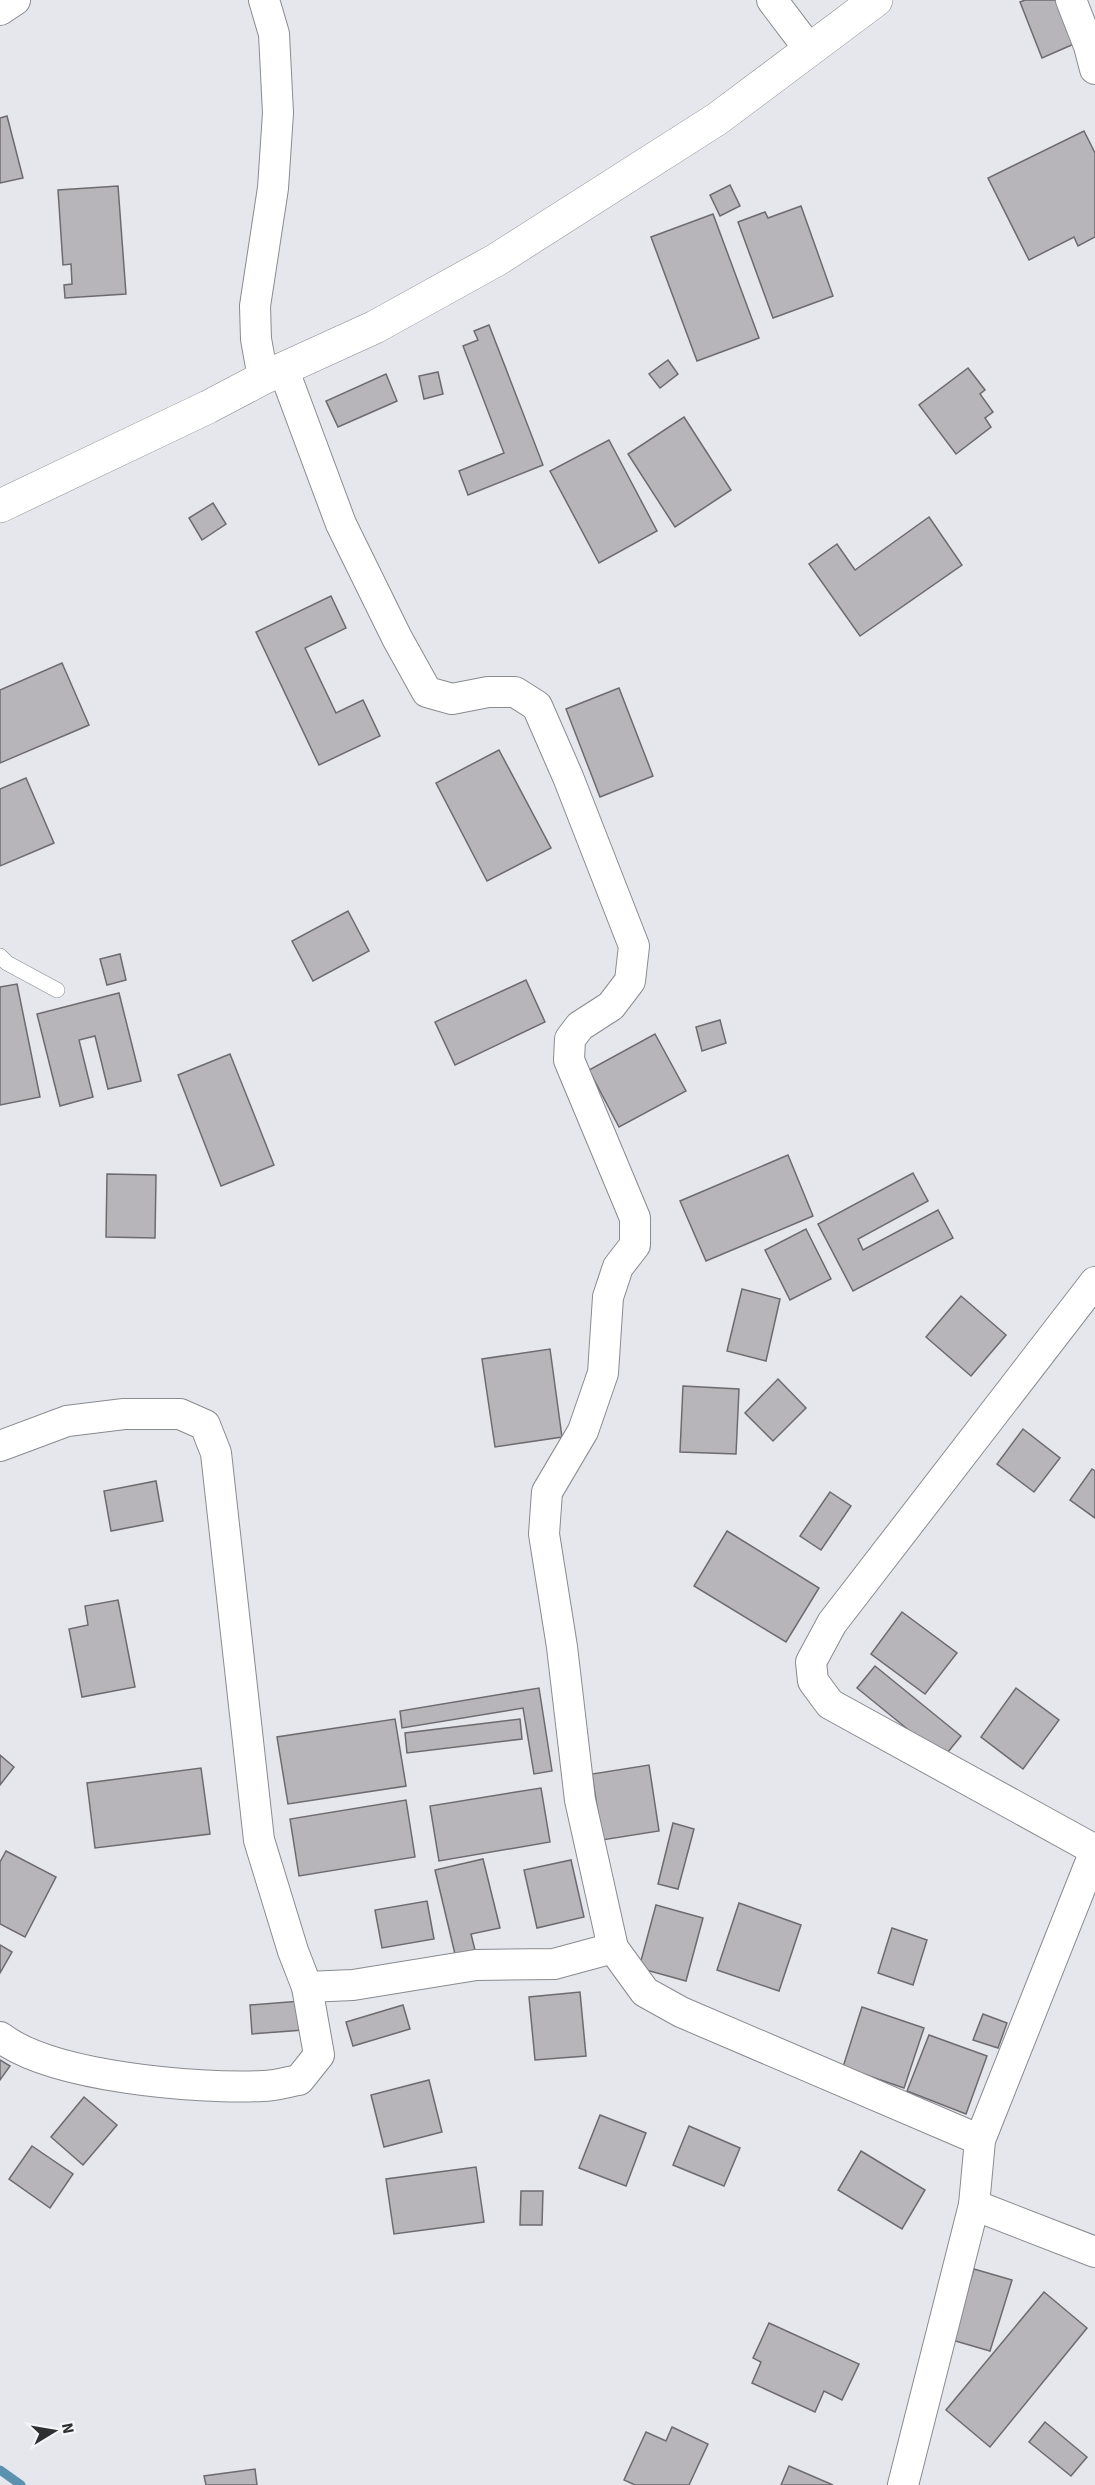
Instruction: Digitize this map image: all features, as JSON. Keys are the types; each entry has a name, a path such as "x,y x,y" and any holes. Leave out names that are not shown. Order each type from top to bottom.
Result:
{"main road":[{"path":"0,506 208,407 273,373 375,327 496,260 717,119 876,0"}],"street":[{"path":"0,10 15,0"},
{"path":"264,0 274,34 278,113 273,188 255,306 256,339 341,524 397,638 427,692 452,699 488,692 515,692 537,706 568,777 634,946 630,981 611,1006 580,1026 570,1039 569,1060 635,1218 635,1245 618,1267 608,1297 603,1373 583,1431 547,1492 544,1534 562,1647 580,1800 613,1948 645,1992 681,2012 980,2140"},
{"path":"772,0 809,49"},
{"path":"1071,0 1089,46 1095,69"},
{"path":"903,2485 974,2205 980,2140 1095,1850 830,1704 813,1682 811,1662 832,1623 1095,1282"},
{"path":"0,1446 67,1421 124,1414 180,1414 205,1425 216,1453 259,1840 293,1951 307,1988 319,2055 299,2080 265,2086 172,2084 43,2060 12,2046 0,2037"},
{"path":"307,1988 353,1985 476,1965 554,1964 613,1948"},
{"path":"974,2205 1095,2252"}],"lane":[{"path":"0,956 7,963 57,990"}],"building":[{"path":"1067,0 1083,40 1042,58 1020,2"},
{"path":"7,116 23,178 0,183 0,118"},
{"path":"1084,131 1095,153 1095,237 1078,246 1074,237 1029,260 988,178"},
{"path":"730,185 740,206 720,216 710,195"},
{"path":"118,186 126,294 65,298 64,285 72,284 71,264 63,265 58,190"},
{"path":"801,206 833,296 773,318 738,222 765,212 768,218"},
{"path":"713,214 759,338 697,361 651,237"},
{"path":"489,325 543,465 468,495 459,471 504,453 463,346 478,340 474,331"},
{"path":"668,360 678,374 660,388 649,374"},
{"path":"968,368 985,390 980,394 993,412 985,418 991,427 956,454 919,405"},
{"path":"438,372 443,394 424,399 419,376"},
{"path":"386,374 397,401 338,427 326,401"},
{"path":"684,417 731,490 675,527 628,454"},
{"path":"609,440 657,531 599,563 550,471"},
{"path":"213,503 226,524 202,540 189,518"},
{"path":"929,517 962,565 860,636 809,564 837,544 855,570"},
{"path":"331,596 346,628 305,648 336,713 363,700 380,736 319,765 256,632"},
{"path":"62,663 89,725 0,763 0,690"},
{"path":"619,688 653,776 600,797 566,709"},
{"path":"499,750 551,848 487,881 436,783"},
{"path":"26,778 54,843 0,866 0,789"},
{"path":"348,911 369,951 313,981 292,941"},
{"path":"120,954 126,980 107,985 100,959"},
{"path":"526,980 545,1022 455,1065 435,1022"},
{"path":"17,984 40,1097 0,1105 0,987"},
{"path":"119,993 141,1081 108,1089 95,1036 79,1040 93,1097 60,1106 37,1014"},
{"path":"720,1020 726,1043 702,1051 696,1027"},
{"path":"655,1034 686,1091 619,1127 589,1070"},
{"path":"230,1054 274,1165 221,1186 178,1075"},
{"path":"788,1155 813,1216 706,1261 680,1201"},
{"path":"913,1173 928,1201 858,1239 863,1250 938,1210 953,1238 853,1291 818,1224"},
{"path":"107,1174 156,1175 155,1238 106,1237"},
{"path":"806,1229 831,1279 790,1300 765,1250"},
{"path":"742,1289 780,1299 766,1361 727,1351"},
{"path":"961,1296 1006,1335 971,1376 926,1337"},
{"path":"550,1349 562,1437 495,1447 482,1359"},
{"path":"778,1379 806,1408 773,1441 745,1413"},
{"path":"683,1386 739,1389 736,1454 680,1452"},
{"path":"1023,1429 1060,1458 1034,1492 997,1464"},
{"path":"1092,1469 1095,1471 1095,1518 1070,1500"},
{"path":"156,1481 163,1521 111,1531 104,1491"},
{"path":"830,1492 851,1506 821,1550 800,1536"},
{"path":"727,1531 819,1588 786,1642 694,1586"},
{"path":"118,1600 135,1687 82,1697 69,1629 88,1625 85,1606"},
{"path":"902,1612 957,1653 925,1694 871,1654"},
{"path":"875,1666 961,1736 943,1758 857,1688"},
{"path":"539,1688 552,1771 534,1774 523,1708 402,1728 400,1711"},
{"path":"1016,1688 1059,1720 1023,1769 981,1737"},
{"path":"395,1719 406,1786 288,1804 277,1737"},
{"path":"520,1719 522,1739 407,1753 405,1733"},
{"path":"0,1755 14,1767 0,1785"},
{"path":"649,1765 659,1831 602,1840 592,1774"},
{"path":"201,1768 210,1834 95,1848 87,1783"},
{"path":"541,1788 550,1842 439,1861 430,1806"},
{"path":"406,1800 415,1857 299,1876 290,1819"},
{"path":"673,1823 694,1829 678,1889 658,1884"},
{"path":"6,1851 56,1877 25,1937 0,1924 0,1862"},
{"path":"483,1859 500,1928 471,1934 475,1950 455,1954 435,1870"},
{"path":"571,1860 584,1917 537,1928 524,1870"},
{"path":"427,1901 434,1939 382,1948 375,1910"},
{"path":"739,1903 801,1925 779,1991 717,1970"},
{"path":"656,1905 703,1918 686,1981 639,1968"},
{"path":"892,1928 927,1940 913,1985 878,1973"},
{"path":"0,1945 12,1952 0,1973"},
{"path":"580,1992 586,2056 535,2060 529,1997"},
{"path":"301,2001 303,2030 252,2034 250,2005"},
{"path":"403,2005 410,2029 353,2046 346,2022"},
{"path":"862,2007 924,2028 904,2088 843,2067"},
{"path":"983,2014 1007,2023 998,2048 973,2040"},
{"path":"929,2035 987,2056 966,2114 907,2091"},
{"path":"0,2060 10,2066 0,2080"},
{"path":"429,2080 442,2132 384,2147 371,2095"},
{"path":"84,2097 117,2125 83,2165 51,2137"},
{"path":"600,2115 646,2133 626,2186 579,2168"},
{"path":"689,2126 740,2148 724,2186 673,2165"},
{"path":"32,2146 73,2174 50,2208 9,2179"},
{"path":"861,2151 925,2190 902,2229 838,2190"},
{"path":"476,2167 484,2222 394,2234 386,2179"},
{"path":"521,2191 543,2191 542,2225 520,2225"},
{"path":"974,2269 1012,2280 990,2351 952,2340"},
{"path":"1044,2292 1087,2328 990,2447 946,2410"},
{"path":"769,2323 859,2364 842,2400 824,2391 815,2412 752,2383 761,2362 753,2358"},
{"path":"1045,2422 1087,2457 1071,2476 1029,2442"},
{"path":"672,2427 708,2444 689,2485 635,2485 624,2480 646,2432 666,2441"},
{"path":"789,2466 833,2485 781,2485"},
{"path":"255,2469 257,2485 206,2485 204,2476"}],"waterway":[{"path":"0,2470 21,2485"}]}
